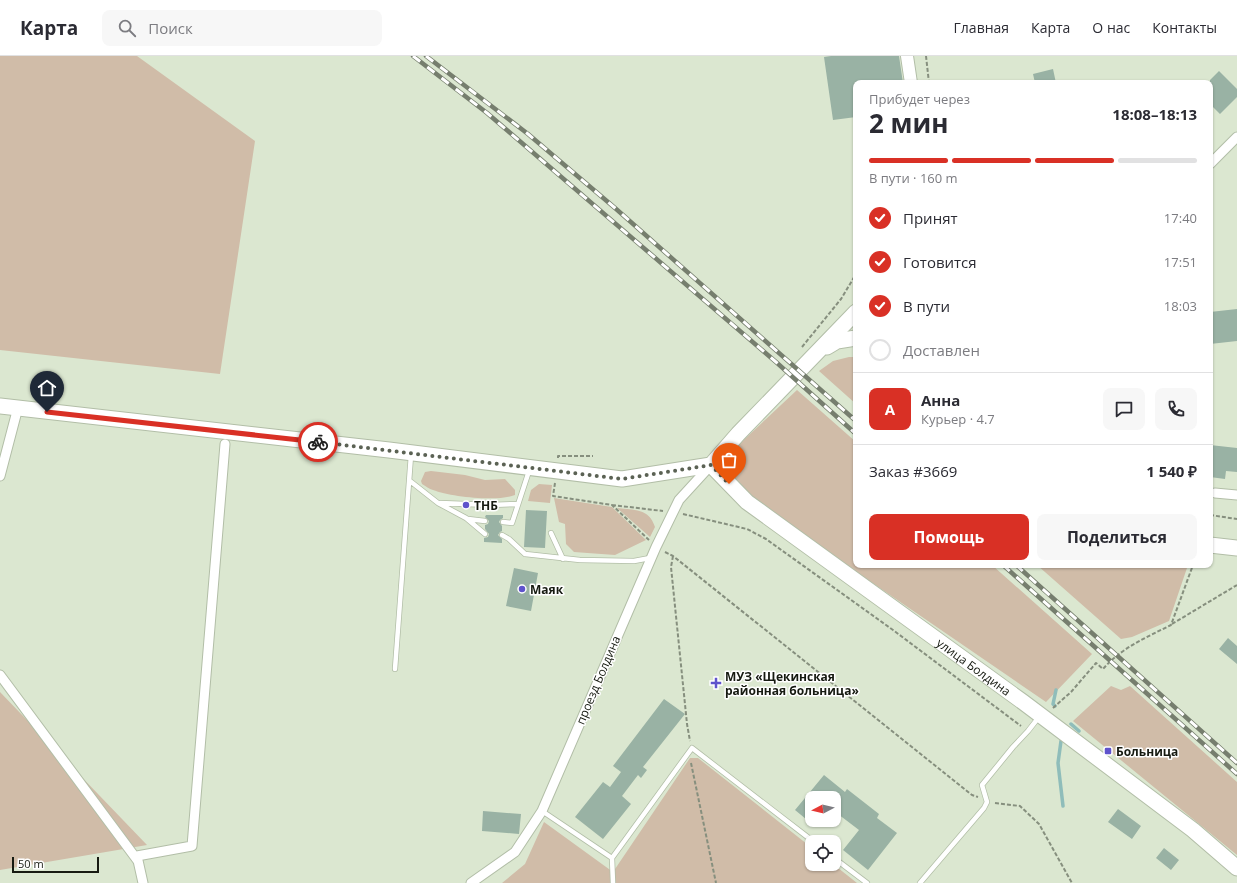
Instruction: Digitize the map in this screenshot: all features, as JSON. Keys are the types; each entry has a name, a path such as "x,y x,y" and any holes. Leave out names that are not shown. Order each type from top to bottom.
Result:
{"main road":[{"path":"0,406 412,453 622,479 711,465 738,434 853,315"},
{"path":"817,352 837,341 853,338"},
{"name":"улица Болдина","path":"711,465 747,502 1042,717 1193,830 1237,868"},
{"path":"1213,545 1237,548"}],"street":[{"path":"907,56 911,80"},
{"path":"1213,161 1237,137"},
{"path":"0,476 16,415"},
{"path":"143,883 137,856 192,846 225,444"},
{"name":"проезд Болдина","path":"472,883 516,852 542,811 651,558 673,512 679,500 711,465"},
{"path":"1215,492 1237,494"},
{"path":"0,675 138,861"}],"lane":[{"path":"395,669 412,453"},
{"path":"503,522 512,523 530,468"},
{"path":"410,482 438,503 466,518 485,534"},
{"path":"438,503 491,505 518,504"},
{"path":"466,518 485,521"},
{"path":"551,533 563,559"},
{"path":"502,535 509,539 525,554 563,559 634,561 651,558"},
{"path":"920,883 984,808 987,802 982,785 1013,747 1042,717"},
{"path":"613,883 612,858 692,748 805,835"},
{"path":"542,811 612,858"},
{"path":"841,863 867,883"}],"path":[{"path":"926,56 929,80"},
{"path":"799,351 841,299 853,279"},
{"path":"554,496 673,512 747,529 766,539 893,630 1028,731"},
{"path":"612,505 656,547 673,556 972,795 987,802 1020,806 1039,824 1072,883"},
{"path":"1213,515 1237,519"},
{"path":"673,556 671,574 687,724 692,748 690,758 716,883"},
{"path":"1171,625 1192,568"},
{"path":"1042,717 1071,692 1096,663 1103,669 1110,660 1123,650 1171,625 1237,585"}],"shaded area":[{"path":"0,56 137,56 255,141 220,374 0,350"},
{"path":"853,357 853,401 819,371 833,361"},
{"path":"797,390 853,439 853,568 995,568 1092,654 1046,702 750,499 717,465"},
{"path":"431,471 465,475 485,480 505,479 515,490 515,495 498,498 474,498 441,493 422,484 421,481 425,472"},
{"path":"539,484 552,485 550,503 528,501 531,490"},
{"path":"554,498 612,507 646,540 615,555 574,552 566,544 565,524 559,522"},
{"path":"617,508 640,511 649,516 655,527 650,537"},
{"path":"1040,568 1187,568 1169,621 1132,637 1121,639"},
{"path":"1111,686 1121,690 1130,686 1237,782 1237,855 1073,721"},
{"path":"0,692 147,845 0,870"},
{"path":"690,758 698,758 805,842 805,871 841,870 857,883 502,883 525,864 544,822 613,872"}],"building":[{"path":"899,56 903,80 853,80 853,117 833,120 824,57"},
{"path":"1053,69 1055,80 1034,80 1033,74"},
{"path":"1219,71 1237,89 1237,97 1220,114 1213,107 1213,80 1210,80"},
{"path":"1237,309 1237,341 1213,344 1213,312"},
{"path":"1213,445 1237,448 1237,472 1226,471 1225,479 1213,477"},
{"path":"526,510 547,511 545,548 524,547"},
{"path":"486,515 503,515 503,518 499,522 502,526 502,531 498,535 502,539 502,543 484,542 484,538 488,537 489,534 485,529 485,525 488,524 489,521 485,517"},
{"name":"Маяк","path":"514,568 538,573 531,611 506,606"},
{"path":"1228,638 1237,646 1237,664 1219,649"},
{"path":"664,699 685,714 643,767 647,770 641,778 638,775 622,796 631,804 603,839 575,817 603,782 610,787 621,772 613,766"},
{"path":"824,775 845,792 847,789 879,814 877,818 897,833 868,870 843,850 859,830 841,816 841,791 811,791"},
{"path":"805,798 805,818 795,810"},
{"path":"1118,809 1141,826 1132,839 1108,822"},
{"path":"483,811 521,814 519,834 482,831"},
{"path":"1164,848 1179,860 1171,870 1156,858"}],"waterway":[{"path":"1055,706 1053,704 1056,690"},
{"path":"1071,724 1079,731"},
{"path":"1061,741 1058,763 1063,806"}],"railway":[{"path":"413,56 487,113 776,362 853,431"},
{"path":"426,56 528,134 615,208 853,418"},
{"path":"1006,568 1237,774"},
{"path":"1019,568 1237,763"}],"way so far":[{"path":"318,442 622,479 711,465 729,484"}],"place":[{"name":"ТНБ","path":"466,505"},
{"name":"Маяк","path":"522,589"},
{"name":"МУЗ «Щекинская районная больница»","path":"716,683"},
{"name":"Больница","path":"1108,751"}],"route":[{"path":"47,412 318,442"}]}
